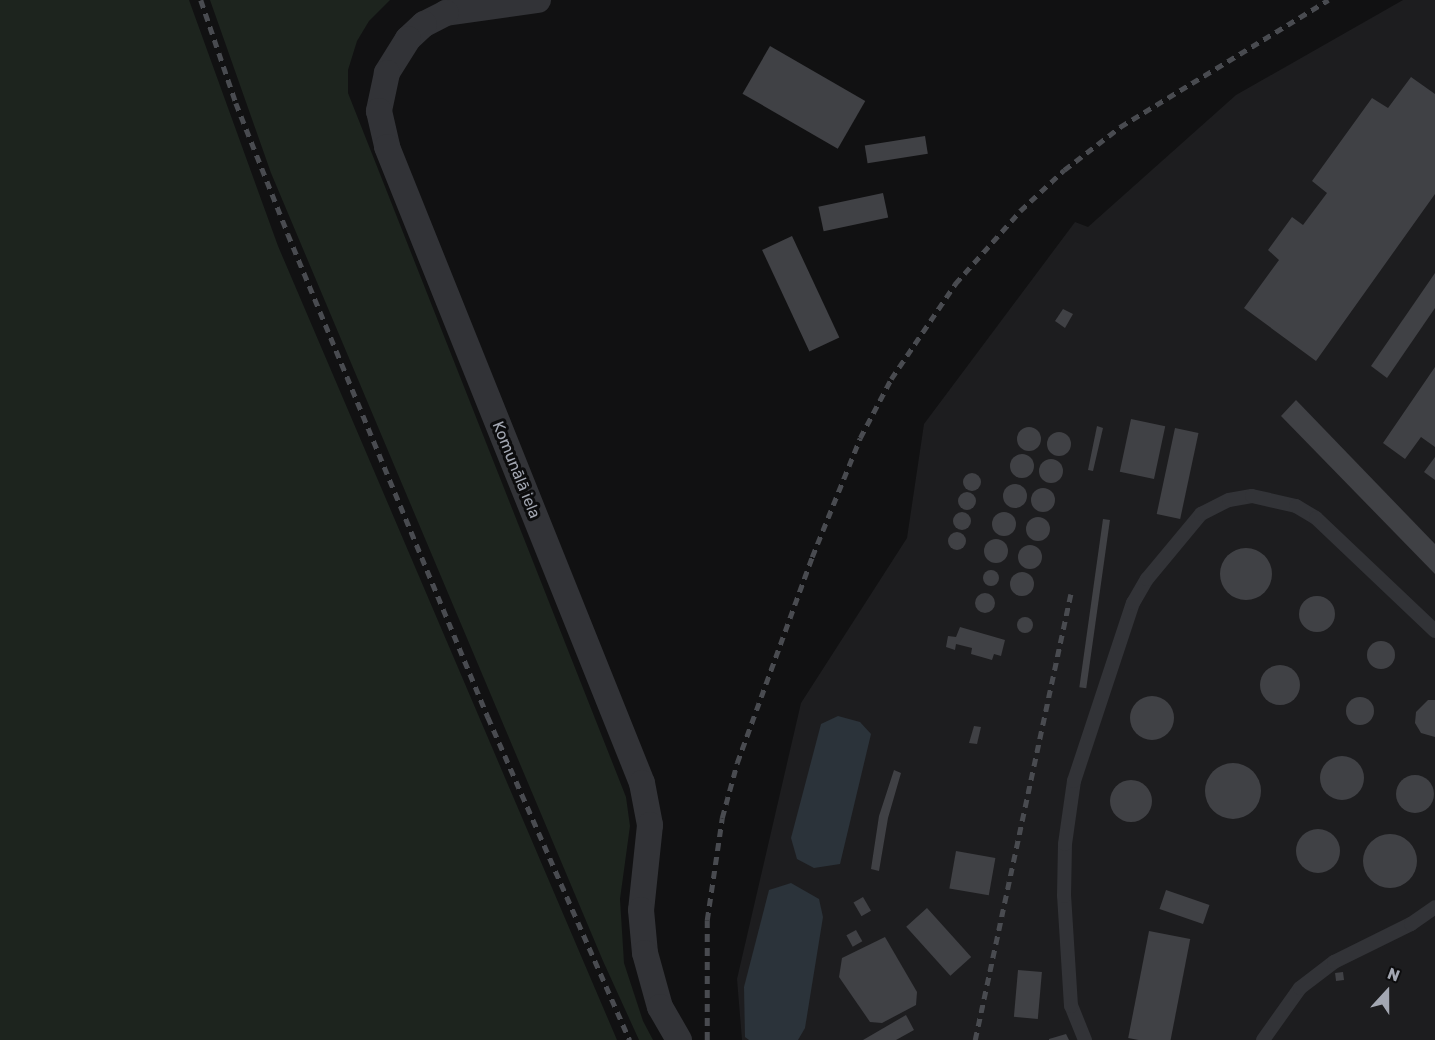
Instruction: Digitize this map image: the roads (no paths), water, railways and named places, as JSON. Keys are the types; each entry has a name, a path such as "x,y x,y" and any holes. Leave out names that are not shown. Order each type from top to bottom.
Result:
{"street":[{"name":"Komunālā iela","path":"538,0 446,13 424,24 408,39 387,73 379,111 387,147 642,783 650,825 641,910 645,953 660,1006 679,1040"}],"lane":[{"path":"1085,1040 1071,1006 1064,896 1065,844 1074,781 1133,603 1147,579 1201,514 1229,500 1252,496 1296,506 1316,518 1435,631"},
{"path":"1263,1040 1300,988 1325,969 1367,944 1411,924 1435,907"}],"railway":[{"path":"201,0 236,103 288,234 488,717 630,1040"},
{"path":"707,1040 707,920 722,818 737,763 812,557 860,438 891,379 955,284 1020,211 1064,170 1120,127 1328,0"},
{"path":"975,1040 1071,594"}]}
